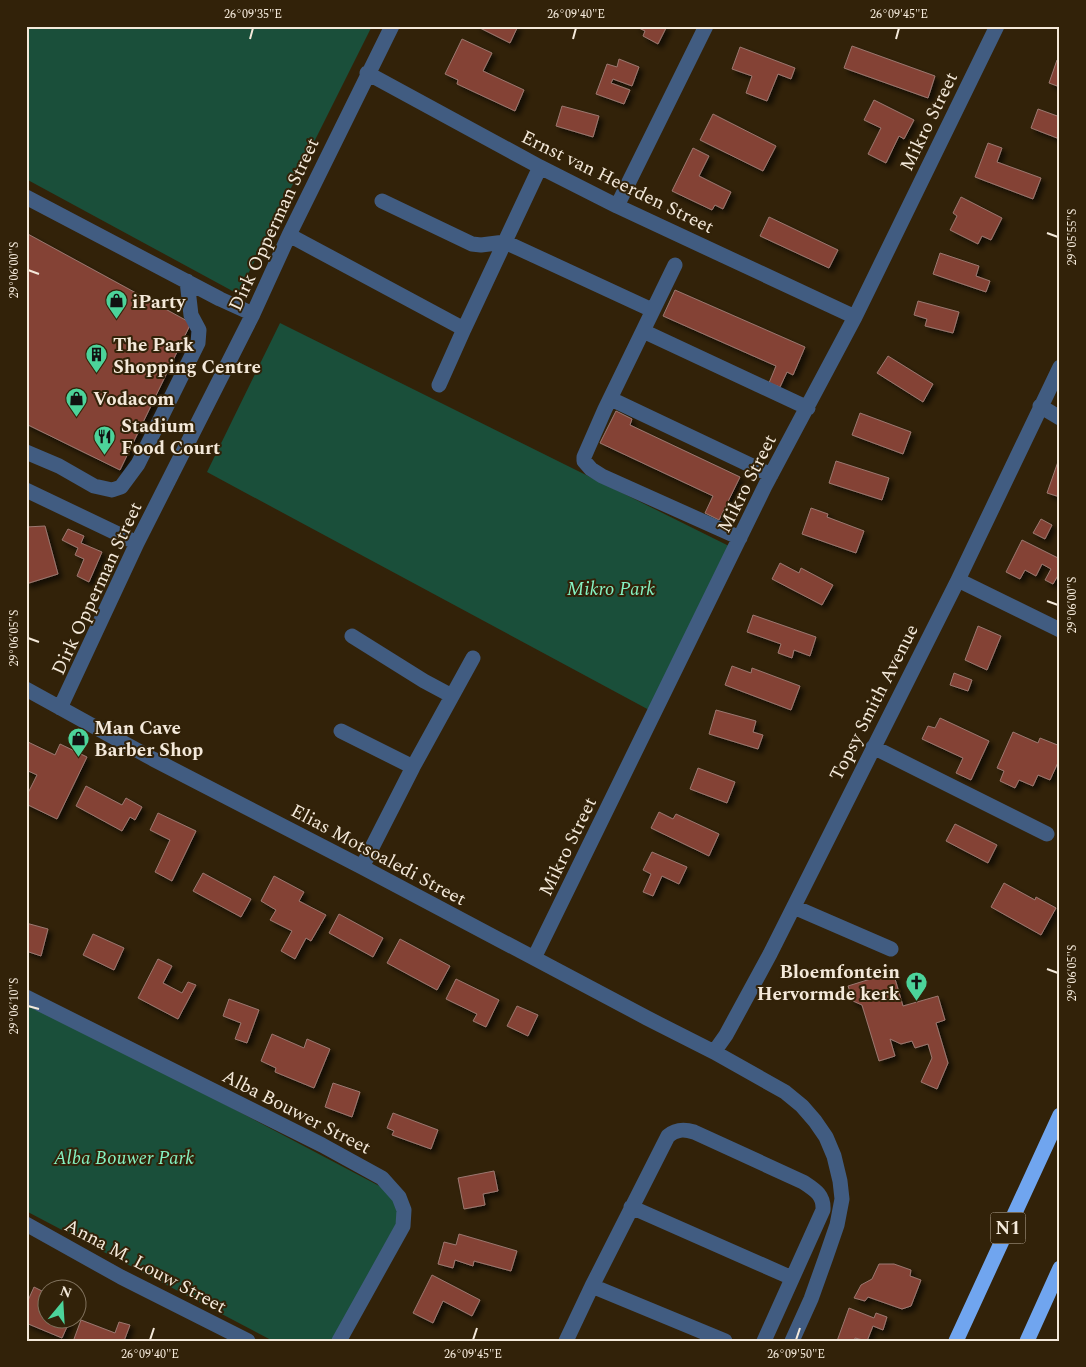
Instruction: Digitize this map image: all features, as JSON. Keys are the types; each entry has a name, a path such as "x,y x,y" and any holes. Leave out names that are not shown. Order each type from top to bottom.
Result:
{"highway":[{"name":"N1","path":"956,1341 1060,1115"},
{"path":"1027,1341 1060,1268"}],"street":[{"name":"Dirk Opperman Street","path":"60,708 137,543 253,314 367,73 392,26"},
{"path":"617,206 706,26"},
{"name":"Mikro Street","path":"534,958 740,538 855,317 997,26"},
{"name":"Ernst van Heerden Street","path":"367,73 540,167 617,206 855,317"},
{"path":"438,385 540,167"},
{"path":"26,197 253,314"},
{"path":"382,201 472,244 481,246 505,242 652,310"},
{"path":"289,235 464,329"},
{"path":"675,265 652,310 584,457 586,465 602,476 740,538"},
{"path":"26,452 59,466 94,486 112,490 121,487 138,464 198,343 198,330 191,316 187,281"},
{"path":"643,331 808,408"},
{"name":"Topsy Smith Avenue","path":"714,1052 770,954 872,747 958,580 1060,367"},
{"path":"611,399 771,476"},
{"path":"1040,406 1060,418"},
{"path":"26,490 137,543"},
{"path":"958,580 1060,630"},
{"path":"352,636 424,681 452,696"},
{"path":"362,867 413,767 473,658"},
{"name":"Elias Motsoaledi Street","path":"26,689 153,759 714,1052 785,1092 796,1101 826,1136 834,1156 842,1200 837,1225 811,1299 792,1341"},
{"path":"341,730 413,767"},
{"path":"872,747 1047,834"},
{"path":"794,906 891,949"},
{"name":"Alba Bouwer Street","path":"26,997 322,1145 382,1178 392,1188 399,1197 404,1210 403,1226 339,1341"},
{"path":"566,1341 668,1136 674,1131 687,1130 803,1182 822,1198 823,1210 764,1341"},
{"path":"631,1207 792,1278"},
{"name":"Anna M. Louw Street","path":"26,1224 121,1277 248,1341"},
{"path":"592,1286 725,1341"}],"green space":[{"path":"26,26 372,26 238,294 26,179"},
{"name":"Mikro Park","path":"280,323 733,548 651,711 207,472"},
{"name":"Alba Bouwer Park","path":"26,999 385,1189 397,1206 400,1221 345,1341 273,1341 26,1211"}],"building":[{"path":"476,26 518,26 510,43"},
{"path":"635,26 667,26 658,44 643,36 645,31"},
{"path":"462,39 492,53 483,71 524,90 515,111 457,84 458,80 445,74"},
{"path":"852,46 935,76 928,98 844,68"},
{"path":"740,47 795,68 791,79 778,74 767,101 746,93 752,76 732,69"},
{"path":"619,59 639,67 632,86 613,79 611,83 630,90 624,104 596,94 607,64 617,67"},
{"path":"1057,60 1060,61 1060,87 1049,83"},
{"path":"874,100 914,120 904,139 899,136 886,163 868,154 881,128 864,120"},
{"path":"562,106 599,116 593,137 556,126"},
{"path":"1038,109 1060,117 1060,132 1057,138 1031,128"},
{"path":"713,114 776,146 763,171 700,140"},
{"path":"988,143 1002,148 997,162 1041,178 1033,199 975,177"},
{"path":"693,148 709,156 699,176 731,192 723,209 715,205 712,210 672,191"},
{"path":"961,197 1002,218 991,240 982,236 978,244 950,230 957,216 953,213"},
{"path":"769,217 838,250 829,268 760,236"},
{"name":"The Park Shopping Centre","path":"26,233 191,323 120,470 26,424"},
{"path":"940,253 979,266 976,276 990,281 986,292 933,274"},
{"path":"675,290 805,347 793,375 787,372 780,387 769,383 776,366 663,316"},
{"path":"918,301 959,312 953,333 925,326 927,319 914,315"},
{"path":"888,356 933,384 923,402 877,373"},
{"path":"616,411 632,419 630,425 740,477 719,520 705,513 713,496 600,443"},
{"path":"860,413 911,432 903,454 852,435"},
{"path":"1060,456 1060,497 1047,493"},
{"path":"836,461 889,478 882,500 829,483"},
{"path":"811,508 828,514 827,517 864,531 856,553 802,534"},
{"path":"1041,519 1052,525 1045,539 1033,533"},
{"path":"45,526 58,574 26,584 26,527"},
{"path":"68,529 84,536 81,543 102,552 89,582 77,576 84,559 75,555 78,548 62,540"},
{"path":"1022,540 1060,559 1060,572 1053,584 1045,580 1051,569 1042,564 1036,576 1025,570 1020,579 1006,572"},
{"path":"780,563 799,573 801,568 833,585 822,605 772,579"},
{"path":"753,615 816,637 810,656 794,650 792,658 778,653 781,644 747,632"},
{"path":"978,626 1001,636 987,670 965,660"},
{"path":"732,666 751,673 752,668 800,686 791,710 725,685"},
{"path":"954,673 972,680 968,691 950,685"},
{"path":"716,710 756,721 753,732 763,735 758,749 709,734"},
{"path":"940,718 989,741 971,780 956,773 963,758 922,739 928,726 935,728"},
{"path":"1013,732 1038,743 1040,738 1060,746 1060,758 1050,780 1038,775 1033,786 1019,780 1015,788 1000,781 1004,771 997,768"},
{"path":"28,742 55,755 60,744 87,757 57,819 26,804 26,797 37,775 26,770 26,746"},
{"path":"698,768 735,782 727,803 690,789"},
{"path":"86,786 122,805 126,798 142,807 135,820 130,817 122,831 76,806"},
{"path":"659,812 673,819 676,814 719,834 709,856 651,828"},
{"path":"158,813 196,831 172,881 155,872 170,840 150,830"},
{"path":"955,824 997,845 988,863 946,841"},
{"path":"652,852 687,867 679,884 662,876 653,896 643,892 651,874 643,870"},
{"path":"203,873 251,899 241,917 193,891"},
{"path":"274,876 304,892 299,901 326,915 311,941 306,938 295,959 281,951 292,931 270,920 276,910 261,901"},
{"path":"1004,883 1035,900 1036,897 1056,908 1041,935 991,907"},
{"path":"339,914 383,938 373,957 329,933"},
{"path":"26,923 48,929 41,956 26,951"},
{"path":"93,934 124,948 114,970 83,955"},
{"path":"400,939 450,966 437,990 387,963"},
{"path":"158,959 172,966 163,983 182,993 188,982 196,985 178,1019 138,998"},
{"path":"893,972 903,1006 938,996 945,1020 936,1023 948,1063 937,1089 921,1082 932,1058 928,1044 915,1048 912,1041 901,1044 890,1039 895,1056 879,1061 862,1005 853,1001 848,986"},
{"path":"456,979 499,1000 486,1027 473,1021 477,1014 446,999"},
{"path":"229,999 259,1010 247,1043 235,1039 241,1023 223,1016"},
{"path":"517,1006 538,1015 528,1036 507,1026"},
{"path":"272,1034 304,1048 307,1039 330,1049 314,1088 275,1072 276,1068 261,1061"},
{"path":"333,1083 360,1092 352,1117 325,1107"},
{"path":"393,1113 438,1130 431,1149 392,1135 394,1131 387,1128"},
{"path":"494,1171 498,1191 483,1194 485,1205 464,1209 458,1178"},
{"path":"459,1234 517,1251 511,1271 474,1261 473,1266 455,1260 453,1268 438,1264 444,1242 456,1245"},
{"path":"879,1264 894,1264 911,1270 910,1276 921,1280 911,1306 902,1309 868,1297 865,1301 854,1298 861,1285 872,1279"},
{"path":"432,1275 480,1300 472,1316 443,1301 433,1323 413,1313"},
{"path":"34,1287 38,1289 38,1328 26,1323 26,1305"},
{"path":"849,1308 874,1318 876,1313 887,1317 883,1330 873,1326 867,1341 855,1338 854,1341 837,1341"},
{"path":"119,1322 130,1325 124,1341 78,1341 74,1339 77,1330 88,1330 88,1323 115,1333"},
{"path":"43,1330 66,1330 62,1338"}],"place":[{"name":"iParty","path":"116,320"},
{"name":"The Park Shopping Centre","path":"97,374"},
{"name":"Vodacom","path":"77,417"},
{"name":"Stadium Food Court","path":"105,455"},
{"name":"Man Cave Barber Shop","path":"78,757"},
{"name":"Bloemfontein Hervormde kerk","path":"916,1001"}]}
